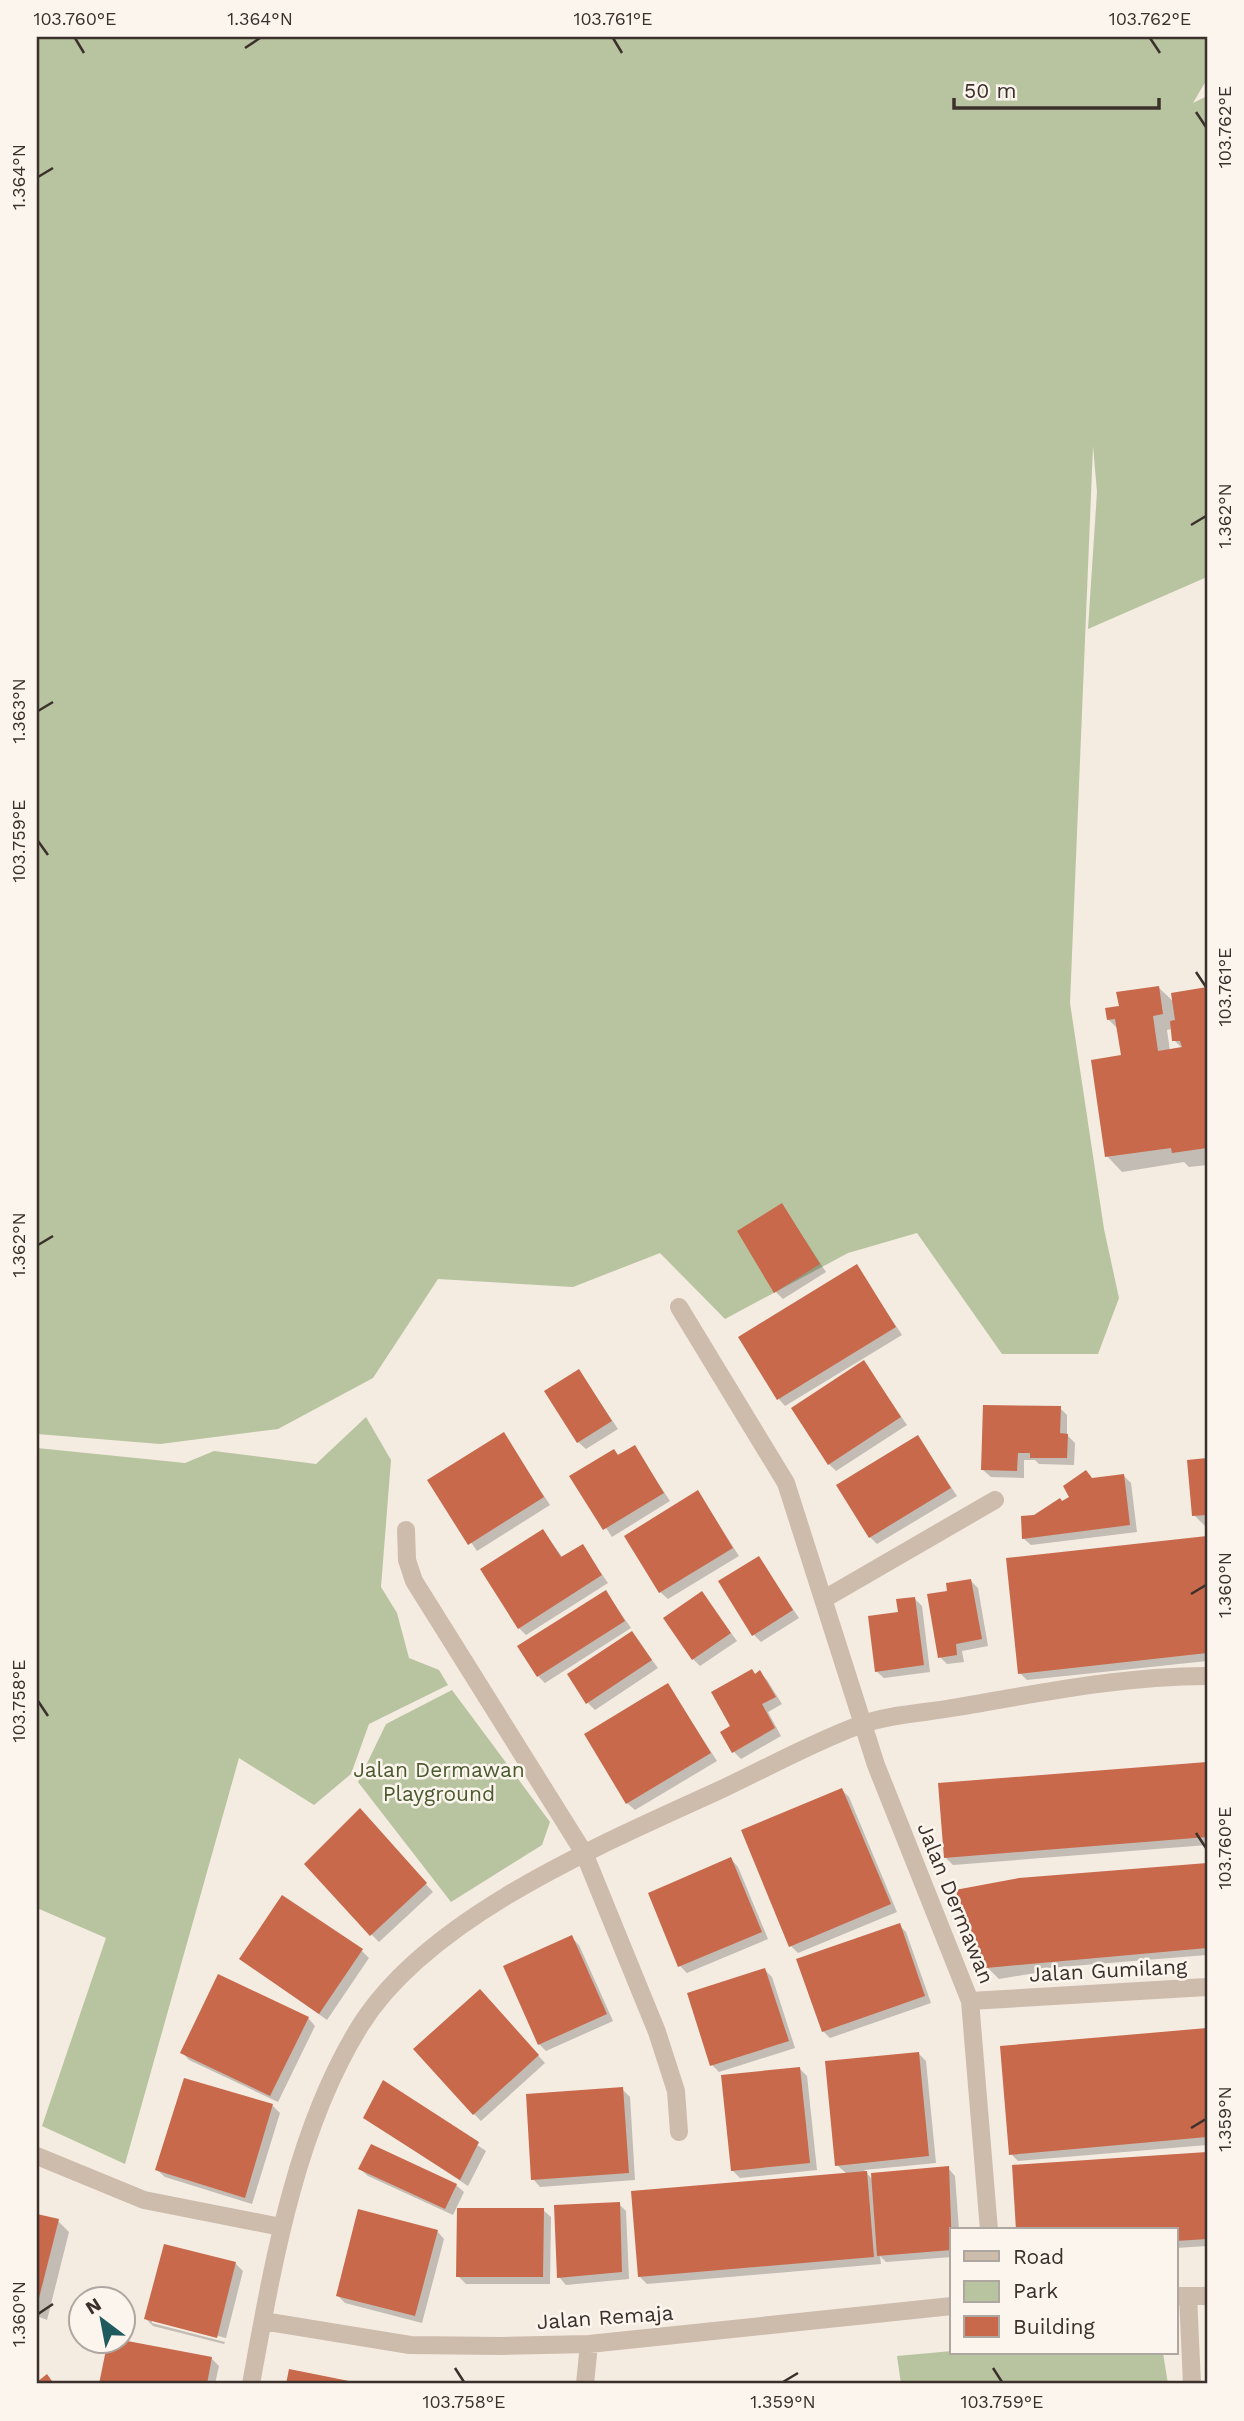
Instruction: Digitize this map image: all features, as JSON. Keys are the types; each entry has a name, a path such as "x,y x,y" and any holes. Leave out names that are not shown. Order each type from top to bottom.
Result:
{"street":[{"name":"Jalan Dermawan","path":"679,1307 786,1483 862,1724 970,2001 989,2228"},
{"path":"824,1599 995,1500"},
{"path":"406,1530 407,1560 414,1581 584,1853 657,2032 676,2091 679,2133"},
{"path":"251,2384 281,2227 324,2093 362,2023 401,1976 452,1930 584,1853 862,1724 1035,1694 1181,1676 1207,1676"},
{"name":"Jalan Gumilang","path":"970,2001 1207,1987"},
{"path":"37,2156 144,2200 281,2227"},
{"path":"1192,2384 1182,2296 1207,2296"},
{"name":"Jalan Remaja","path":"263,2320 410,2346 589,2344 950,2306"},
{"path":"585,2384 589,2344"}],"green space":[{"path":"37,37 1207,37 1207,79 1193,103 1207,96 1207,577 1088,629 1097,492 1093,446 1070,1003 1104,1229 1119,1298 1098,1354 1002,1354 917,1233 848,1253 725,1319 660,1253 573,1287 438,1279 373,1378 278,1429 160,1444 37,1434"},
{"path":"366,1417 391,1460 381,1587 397,1613 409,1658 439,1670 448,1685 369,1724 351,1774 314,1805 239,1758 125,2164 42,2126 106,1938 37,1908 37,1448 185,1463 214,1451 316,1464"},
{"name":"Jalan Dermawan Playground","path":"452,1690 550,1822 542,1845 451,1902 358,1782 386,1724"},
{"path":"950,2351 950,2354 1163,2354 1168,2384 901,2384 897,2356"}],"building":[{"path":"1159,986 1163,1014 1153,1016 1158,1051 1182,1047 1180,1041 1172,1041 1170,1021 1175,1020 1171,993 1207,987 1207,1148 1172,1153 1171,1148 1105,1157 1091,1060 1121,1055 1115,1019 1107,1020 1105,1008 1119,1006 1116,992"},
{"path":"782,1203 820,1264 774,1293 737,1231"},
{"path":"857,1264 896,1327 777,1400 738,1337"},
{"path":"864,1360 901,1417 828,1465 791,1408"},
{"path":"579,1369 612,1421 577,1443 544,1391"},
{"path":"983,1405 1061,1406 1060,1433 1068,1434 1067,1458 1030,1458 1030,1453 1018,1453 1017,1471 981,1470"},
{"path":"504,1432 544,1497 468,1545 427,1480"},
{"path":"918,1435 951,1488 869,1538 836,1485"},
{"path":"635,1445 664,1493 603,1530 569,1476 614,1449 618,1455"},
{"path":"1207,1458 1207,1515 1192,1516 1187,1460"},
{"path":"1086,1470 1092,1478 1124,1474 1130,1525 1022,1539 1021,1516 1034,1515 1060,1498 1062,1501 1069,1497 1063,1486"},
{"path":"698,1490 733,1548 659,1593 624,1536"},
{"path":"543,1529 561,1557 583,1544 602,1575 518,1629 480,1569"},
{"path":"1207,1536 1207,1653 1018,1674 1006,1558"},
{"path":"759,1556 793,1610 752,1636 718,1581"},
{"path":"971,1579 982,1639 956,1644 957,1655 938,1658 927,1594 947,1591 946,1583"},
{"path":"606,1590 625,1621 537,1677 517,1646"},
{"path":"702,1591 731,1633 692,1660 663,1618"},
{"path":"915,1597 924,1665 875,1672 868,1616 898,1612 896,1599"},
{"path":"632,1631 652,1660 586,1704 567,1674"},
{"path":"752,1669 755,1674 760,1670 776,1697 762,1704 775,1728 732,1753 720,1732 730,1726 711,1692"},
{"path":"668,1683 711,1753 626,1804 584,1734"},
{"path":"1207,1762 1207,1837 944,1858 938,1783"},
{"path":"842,1788 891,1904 789,1947 741,1830"},
{"path":"360,1808 427,1883 370,1936 304,1864"},
{"path":"731,1857 762,1932 678,1967 648,1893"},
{"path":"1207,1863 1207,1948 986,1968 955,1890 1019,1878"},
{"path":"282,1895 363,1949 319,2014 239,1959"},
{"path":"900,1923 925,1996 822,2032 796,1959"},
{"path":"572,1935 607,2014 538,2045 503,1966"},
{"path":"765,1968 789,2041 710,2066 687,1993"},
{"path":"218,1974 309,2017 270,2096 180,2053"},
{"path":"480,1989 539,2055 473,2115 413,2049"},
{"path":"1207,2028 1207,2137 1009,2155 1000,2046"},
{"path":"919,2052 929,2156 835,2166 825,2061"},
{"path":"800,2067 810,2163 731,2171 721,2075"},
{"path":"184,2078 273,2104 245,2198 155,2170"},
{"path":"383,2080 479,2142 460,2180 363,2118"},
{"path":"623,2087 629,2173 531,2180 526,2094"},
{"path":"371,2144 457,2184 445,2209 358,2169"},
{"path":"1207,2152 1207,2239 1178,2241 1178,2228 1016,2228 1012,2165"},
{"path":"949,2166 950,2250 877,2256 871,2173"},
{"path":"867,2171 874,2257 638,2277 631,2191"},
{"path":"620,2202 622,2272 557,2278 554,2205"},
{"path":"457,2208 544,2208 543,2277 456,2277"},
{"path":"358,2209 438,2230 415,2316 336,2296"},
{"path":"37,2214 59,2219 38,2302 37,2302"},
{"path":"164,2244 236,2262 217,2338 144,2319"},
{"path":"136,2343 212,2357 207,2384 99,2384 105,2354 136,2354"},
{"path":"289,2369 359,2383 359,2384 286,2384"},
{"path":"47,2374 54,2384 37,2384 37,2382"}]}
